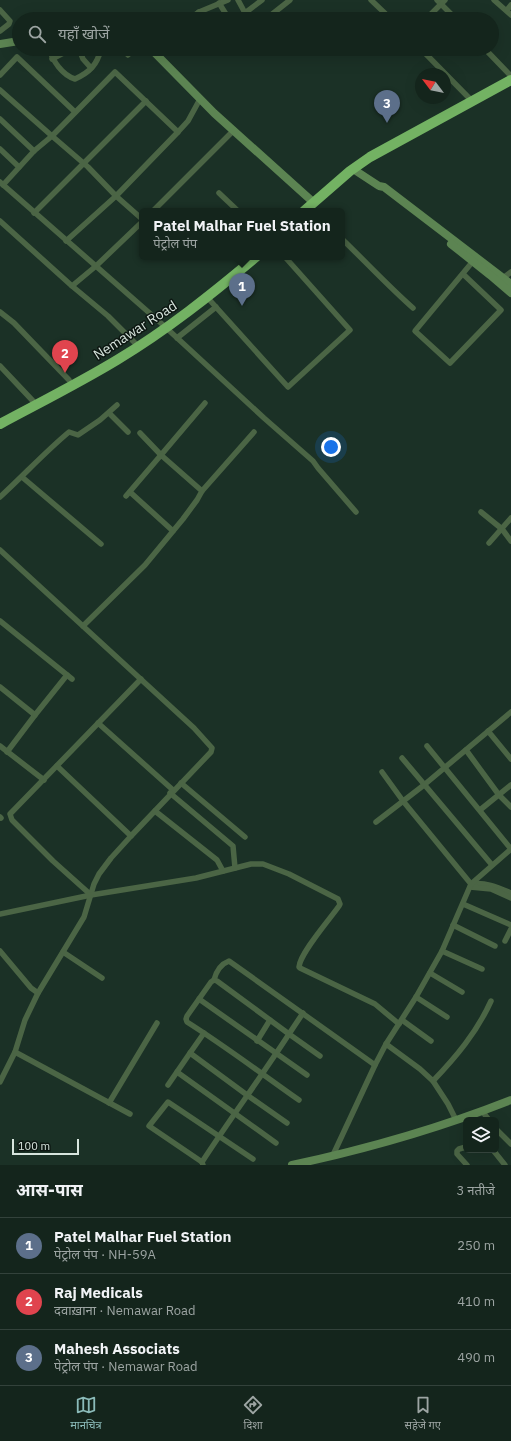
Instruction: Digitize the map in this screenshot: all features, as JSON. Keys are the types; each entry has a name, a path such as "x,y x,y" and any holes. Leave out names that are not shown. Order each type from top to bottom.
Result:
{"highway":[{"path":"312,208 370,157 511,80"},
{"path":"355,170 511,85"},
{"name":"Nemawar Road","path":"206,296 247,260"},
{"name":"Nemawar Road","path":"0,424 84,376 117,360 206,296 252,260"},
{"name":"Nemawar Road","path":"0,419 69,380 84,376 135,342 164,326"}],"street":[{"path":"199,12 228,0"},
{"path":"238,0 244,12"},
{"path":"246,12 262,0"},
{"path":"275,12 290,0"},
{"path":"371,0 384,12"},
{"path":"494,0 509,13 511,5"},
{"path":"432,12 441,1 450,12"},
{"path":"219,3 225,12"},
{"path":"0,10 10,21 9,24 0,31"},
{"path":"0,44 12,43"},
{"path":"51,56 59,68 74,79 81,76 91,68 98,60 99,56"},
{"path":"52,59 58,56"},
{"path":"81,56 91,68"},
{"path":"158,56 214,113 234,130 310,208"},
{"path":"428,56 472,101"},
{"path":"492,56 511,76"},
{"path":"0,74 17,58 75,112"},
{"path":"178,132 115,72 52,136 1,183 164,326 313,461 356,512"},
{"path":"0,90 83,163 139,216"},
{"path":"66,241 116,196 178,132 188,121 200,99"},
{"path":"34,213 146,101"},
{"path":"0,119 34,151"},
{"path":"157,208 234,130"},
{"path":"0,149 19,167"},
{"path":"355,170 379,186 384,187 475,259 511,284"},
{"path":"219,193 235,208"},
{"path":"0,221 72,286 108,316 135,342"},
{"path":"72,286 96,266 139,225"},
{"path":"345,243 413,308"},
{"path":"463,274 501,310 450,363 415,330 475,259"},
{"path":"475,259 511,293"},
{"path":"206,296 288,387 350,330 288,260"},
{"path":"503,278 511,272"},
{"path":"177,338 216,307"},
{"path":"0,312 14,323 69,380"},
{"path":"0,366 33,401"},
{"path":"173,531 128,494 204,403"},
{"path":"0,497 49,449 70,432 78,435 109,413 117,405"},
{"path":"109,413 128,432"},
{"path":"83,626 145,565 197,500 202,491 254,432"},
{"path":"140,433 202,491"},
{"path":"22,477 101,544"},
{"path":"481,512 502,529 511,541"},
{"path":"489,543 511,518"},
{"path":"0,550 194,728 212,748 211,752 131,836 99,874 84,917 38,993 25,1020 15,1052 0,1082"},
{"path":"0,621 69,677 35,716 7,752"},
{"path":"91,895 53,861 12,820 10,814 141,679"},
{"path":"0,688 35,716"},
{"path":"376,822 424,785 511,713"},
{"path":"98,723 233,846 235,868"},
{"path":"488,731 511,759"},
{"path":"0,746 44,780"},
{"path":"333,1155 375,1064 416,997 442,950 470,885 511,849 427,746"},
{"path":"466,750 499,794 511,807"},
{"path":"402,758 492,865"},
{"path":"56,766 131,836"},
{"path":"382,772 403,801 470,885 491,889 511,898"},
{"path":"181,783 245,837"},
{"path":"480,810 511,784"},
{"path":"156,810 217,860 223,871"},
{"path":"0,914 91,895 196,878 251,864 263,864 289,874 328,893 338,899 340,904 299,962 299,966 302,970 375,1004 431,1041"},
{"path":"470,885 480,883 491,884 511,893"},
{"path":"463,904 511,925"},
{"path":"453,925 495,946"},
{"path":"505,941 511,928"},
{"path":"442,950 482,968"},
{"path":"0,951 38,993"},
{"path":"63,952 102,978"},
{"path":"299,1100 204,1032 187,1022 186,1019 211,982 214,980 215,974 225,963 229,961 375,1064"},
{"path":"430,973 462,992"},
{"path":"214,980 320,1056"},
{"path":"416,997 447,1017"},
{"path":"199,999 307,1075"},
{"path":"433,1082 470,1038 484,1016 491,1001"},
{"path":"253,1159 218,1137 168,1102 150,1126 202,1164 218,1137 276,1054 302,1013"},
{"path":"257,1041 270,1020"},
{"path":"109,1103 157,1023"},
{"path":"168,1085 204,1032"},
{"path":"386,1044 420,1069 433,1082 448,1104 456,1120"},
{"path":"15,1052 130,1114"},
{"path":"190,1053 287,1123"},
{"path":"177,1072 276,1143"},
{"path":"292,1165 404,1138 456,1120 479,1115 511,1100"},
{"path":"499,1132 511,1144"},
{"path":"463,1148 457,1151 457,1154 467,1165"},
{"path":"495,1153 505,1165"}],"place":[{"name":"Mahesh Associats","path":"387,123"},
{"name":"Patel Malhar Fuel Station","path":"242,306"},
{"name":"Raj Medicals","path":"65,373"}]}
